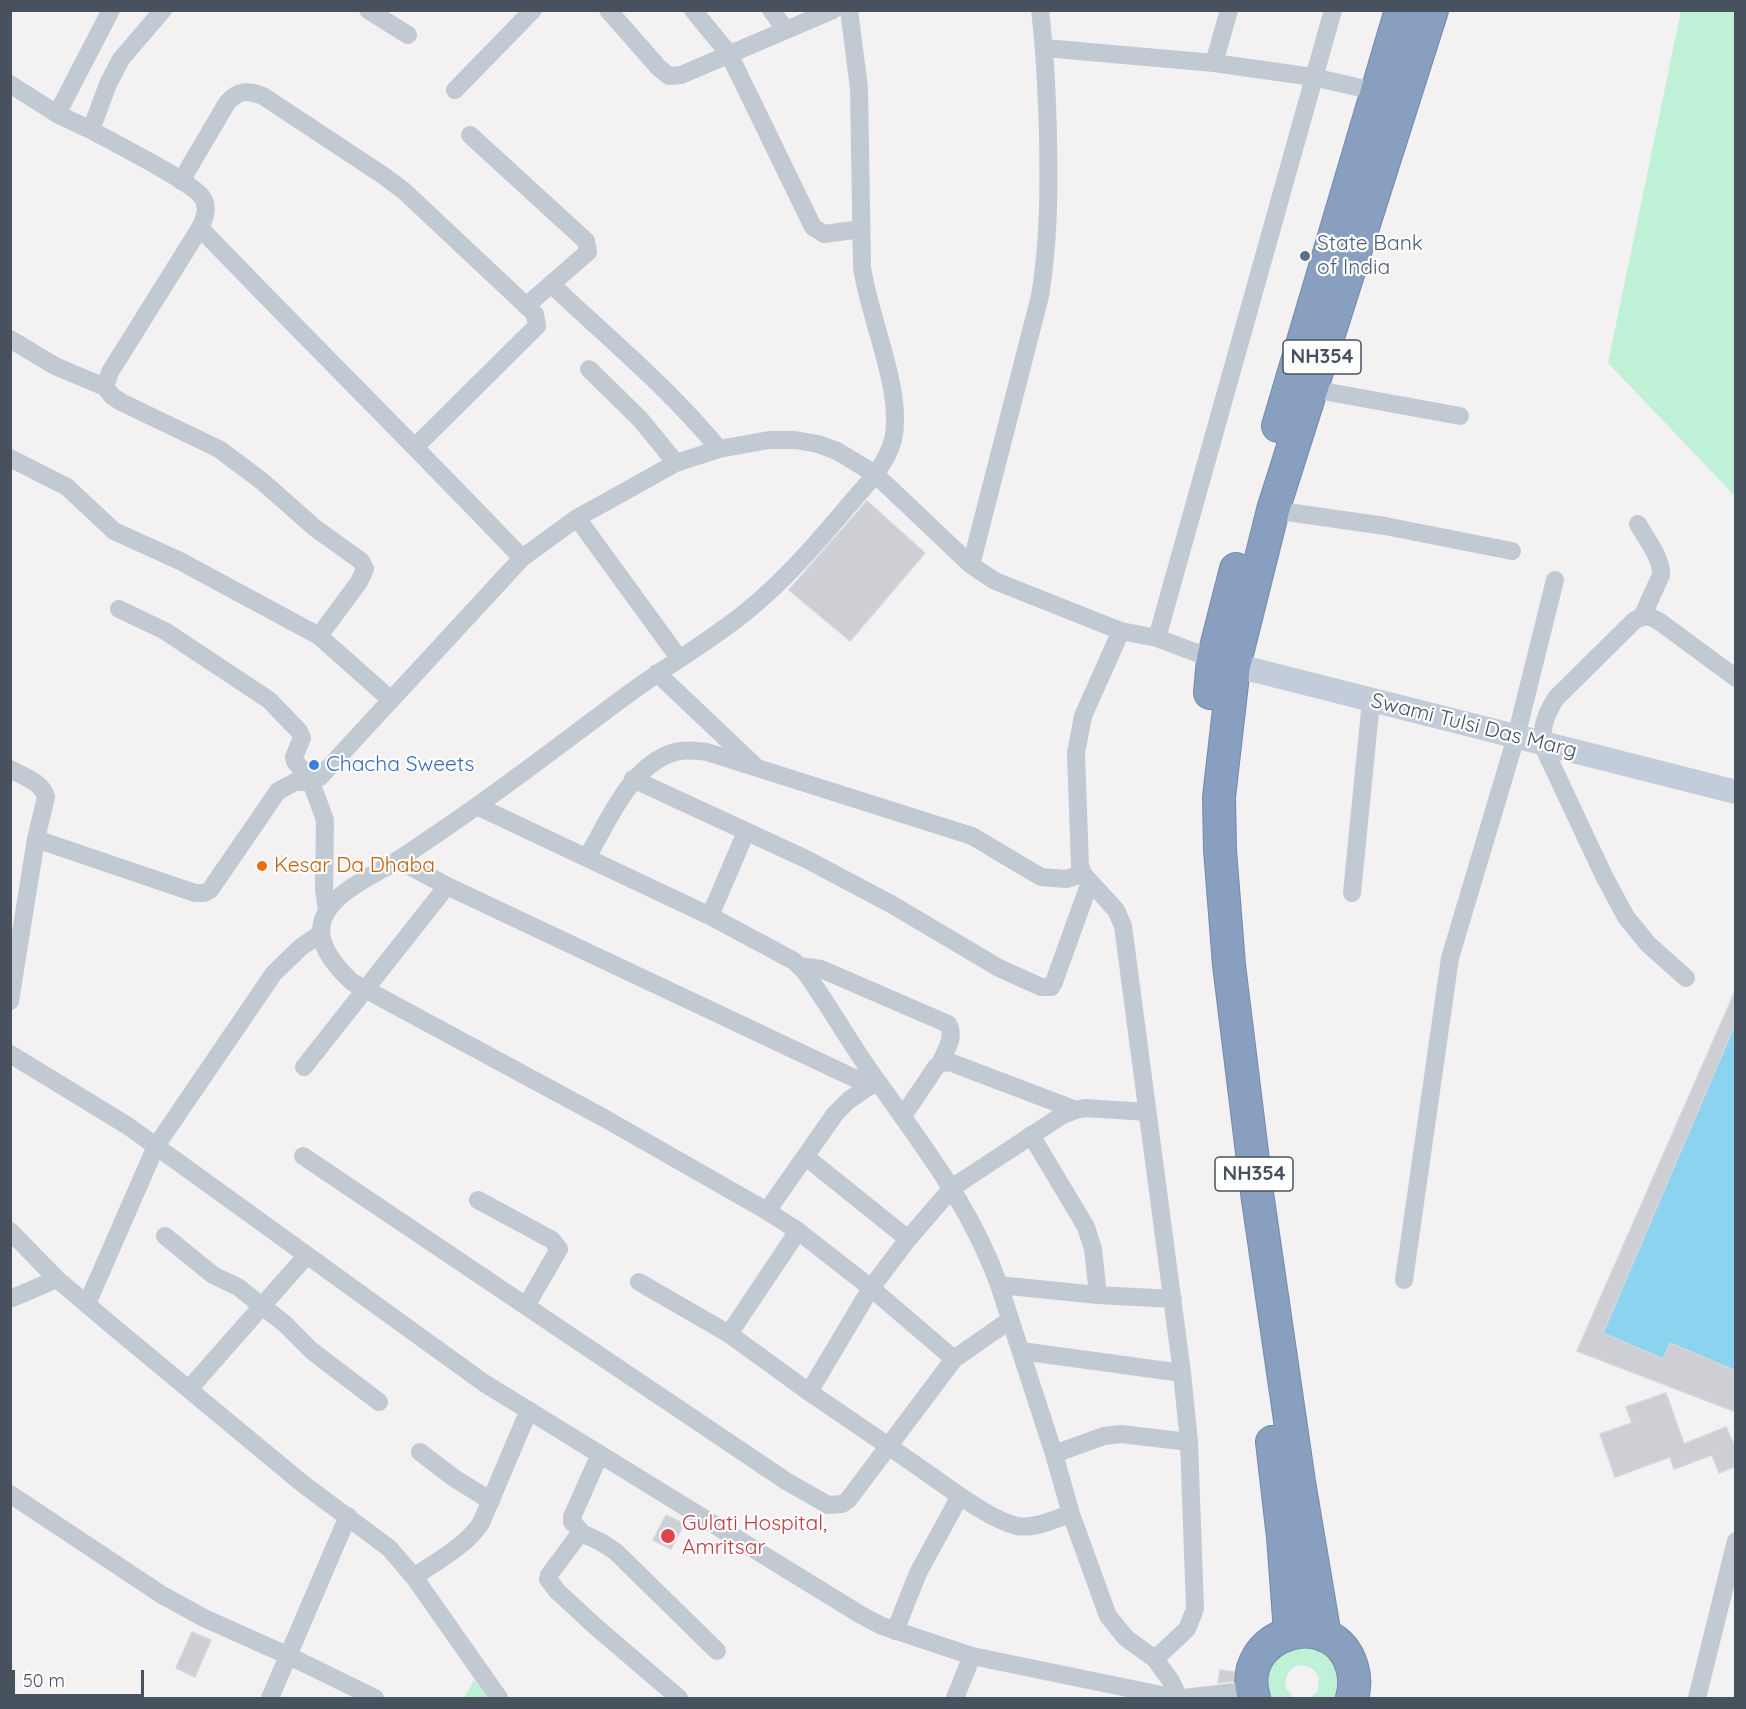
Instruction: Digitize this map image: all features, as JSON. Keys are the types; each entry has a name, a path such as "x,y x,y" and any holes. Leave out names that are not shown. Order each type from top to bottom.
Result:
{"highway":[{"name":"NH354","path":"1290,1632 1276,1473 1245,1250 1199,874 1200,776 1209,707 1312,389 1390,96 1401,10"},
{"name":"NH354","path":"1325,1636 1299,1482 1257,1193 1229,965 1220,850 1222,617 1390,96 1432,10"},
{"path":"1253,1694 1252,1675 1256,1661 1264,1648 1276,1638 1290,1632 1308,1631 1325,1636 1340,1646 1350,1660 1355,1678 1352,1698"}],"street":[{"path":"57,114 111,10"},
{"path":"91,130 108,84 121,59 163,10"},
{"path":"368,10 408,35"},
{"path":"455,90 533,10"},
{"path":"608,10 659,68 669,76 681,75 833,10"},
{"path":"693,10 729,54 813,227 824,234 861,229"},
{"path":"771,10 786,30"},
{"path":"849,10 859,88 861,229 865,288 892,390 894,425 893,439 888,453 875,474 832,525 766,594 723,629 657,673 477,806 346,892 327,910 321,924 320,934 331,959 352,982 604,1118 798,1231 871,1288 954,1359"},
{"path":"971,565 1040,296 1047,254 1049,179 1045,48 1040,10"},
{"path":"1214,63 1229,10"},
{"path":"1157,638 1333,10"},
{"path":"1045,48 1214,63 1313,77 1390,96"},
{"path":"10,84 57,114 91,130 181,181 202,196 206,205 205,217 200,228 110,372 105,387"},
{"path":"181,181 234,94 244,91 263,96 404,191 526,306 537,319 537,326 416,446"},
{"path":"470,135 586,241 589,248 588,252 526,306"},
{"path":"200,228 308,340 416,446 522,558"},
{"path":"551,284 656,379 719,449"},
{"path":"10,339 55,366 105,387 121,402 219,449 263,482 315,528 362,561 365,569 359,582 319,636"},
{"path":"589,369 654,434 676,463"},
{"path":"1312,389 1460,416"},
{"path":"36,838 195,893 210,890 278,791 295,782 311,782 320,777 522,558 577,518 676,463 719,449 769,440 795,440 818,444 837,451 875,474 971,565 995,581 1121,631 1157,638 1223,663"},
{"path":"10,458 67,487 114,531 180,561 319,636 391,700"},
{"path":"1273,510 1385,526 1512,551"},
{"path":"577,518 679,658"},
{"path":"1638,524 1659,562 1661,571 1641,617"},
{"path":"1404,1280 1450,958 1516,737 1556,580"},
{"path":"119,609 165,631 269,700 299,731 302,738 294,757 295,761 311,782 325,820 324,890 327,910"},
{"path":"1686,978 1648,944 1626,917 1604,876 1542,744 1542,726 1556,698 1635,620 1641,617 1649,616 1660,622 1736,678"},
{"path":"1121,631 1083,716 1078,735 1076,753 1078,853 1086,878 1116,910 1123,926 1190,1442 1195,1609 1187,1629 1155,1659"},
{"name":"Swami Tulsi Das Marg","path":"1223,663 1736,792"},
{"path":"657,673 758,768"},
{"path":"1353,893 1353,870 1371,701"},
{"path":"587,857 633,779 646,767 665,756 687,750 707,752 972,836 1041,877 1086,878"},
{"path":"10,769 39,785 46,797 36,838 10,1001"},
{"path":"633,779 806,859 891,904 999,968 1041,987 1047,988 1054,982 1086,878"},
{"path":"477,806 710,916 794,961 814,984 874,1084 903,1116 953,1187 990,1258 1054,1454 1071,1514 1108,1616 1126,1638 1155,1659 1171,1681 1178,1698"},
{"path":"710,916 746,832"},
{"path":"398,860 447,886 874,1084"},
{"path":"303,1068 447,886"},
{"path":"87,1304 156,1146 274,973 301,947 320,934"},
{"path":"799,966 821,969 948,1024 952,1032 940,1064 903,1116"},
{"path":"10,1054 128,1126 484,1383 861,1615 895,1631 972,1656 1178,1698"},
{"path":"940,1064 952,1063 1076,1110 1147,1112"},
{"path":"766,1211 834,1114 874,1084"},
{"path":"808,1392 871,1288 908,1239 953,1187 1061,1116 1076,1110"},
{"path":"1031,1135 1086,1227 1093,1249 1098,1295"},
{"path":"303,1156 786,1481 828,1505 842,1504 849,1500 954,1359 1010,1320"},
{"path":"806,1156 908,1239"},
{"path":"478,1200 552,1240 559,1248 526,1306"},
{"path":"10,1231 57,1279 303,1484 389,1548 414,1576 499,1698"},
{"path":"729,1334 798,1231"},
{"path":"165,1236 213,1275 238,1287 285,1324 321,1359 379,1402"},
{"path":"189,1389 307,1255"},
{"path":"10,1299 57,1279"},
{"path":"639,1282 729,1334 808,1392 993,1516 1025,1527 1071,1514"},
{"path":"999,1285 1098,1295 1173,1299"},
{"path":"1021,1351 1182,1373"},
{"path":"414,1576 461,1545 482,1523 529,1410"},
{"path":"1054,1454 1104,1436 1121,1434 1190,1442"},
{"path":"420,1452 454,1478 491,1501"},
{"path":"600,1454 572,1517 572,1522 579,1532 616,1552 717,1651"},
{"path":"10,1494 162,1595 232,1631 375,1698"},
{"path":"895,1631 918,1573 960,1496"},
{"path":"270,1698 348,1516"},
{"path":"579,1532 549,1575 548,1580 596,1627 680,1698"},
{"path":"1697,1698 1736,1541"},
{"path":"955,1698 972,1656"},
{"path":"1184,1698 1253,1694"}],"green space":[{"path":"1717,10 1736,13 1735,496 1608,363 1681,11"},
{"path":"1318,1647 1331,1659 1337,1669 1339,1681 1337,1698 1310,1698 1318,1691 1319,1677 1314,1671 1302,1665 1292,1669 1286,1681 1286,1689 1294,1698 1267,1698 1266,1668 1284,1648"},
{"path":"474,1680 488,1698 464,1698"}],"water":[{"path":"1735,1022 1735,1371 1671,1343 1663,1359 1603,1333"}],"building":[{"path":"867,501 925,553 850,641 789,590"},
{"path":"1736,989 1736,1022 1603,1333 1663,1359 1670,1343 1736,1371 1736,1412 1577,1351"},
{"path":"1666,1393 1684,1444 1726,1427 1736,1449 1736,1466 1719,1473 1712,1455 1674,1469 1670,1457 1615,1477 1600,1434 1632,1423 1626,1407"},
{"path":"666,1515 684,1524 671,1549 653,1540"},
{"path":"192,1632 211,1640 195,1677 176,1668"},
{"path":"1220,1670 1234,1672 1234,1681 1218,1683"}],"place":[{"name":"State Bank of India","path":"1305,256"},
{"name":"Chacha Sweets","path":"314,765"},
{"name":"Kesar Da Dhaba","path":"262,866"},
{"name":"Gulati Hospital, Amritsar","path":"668,1536"}]}
